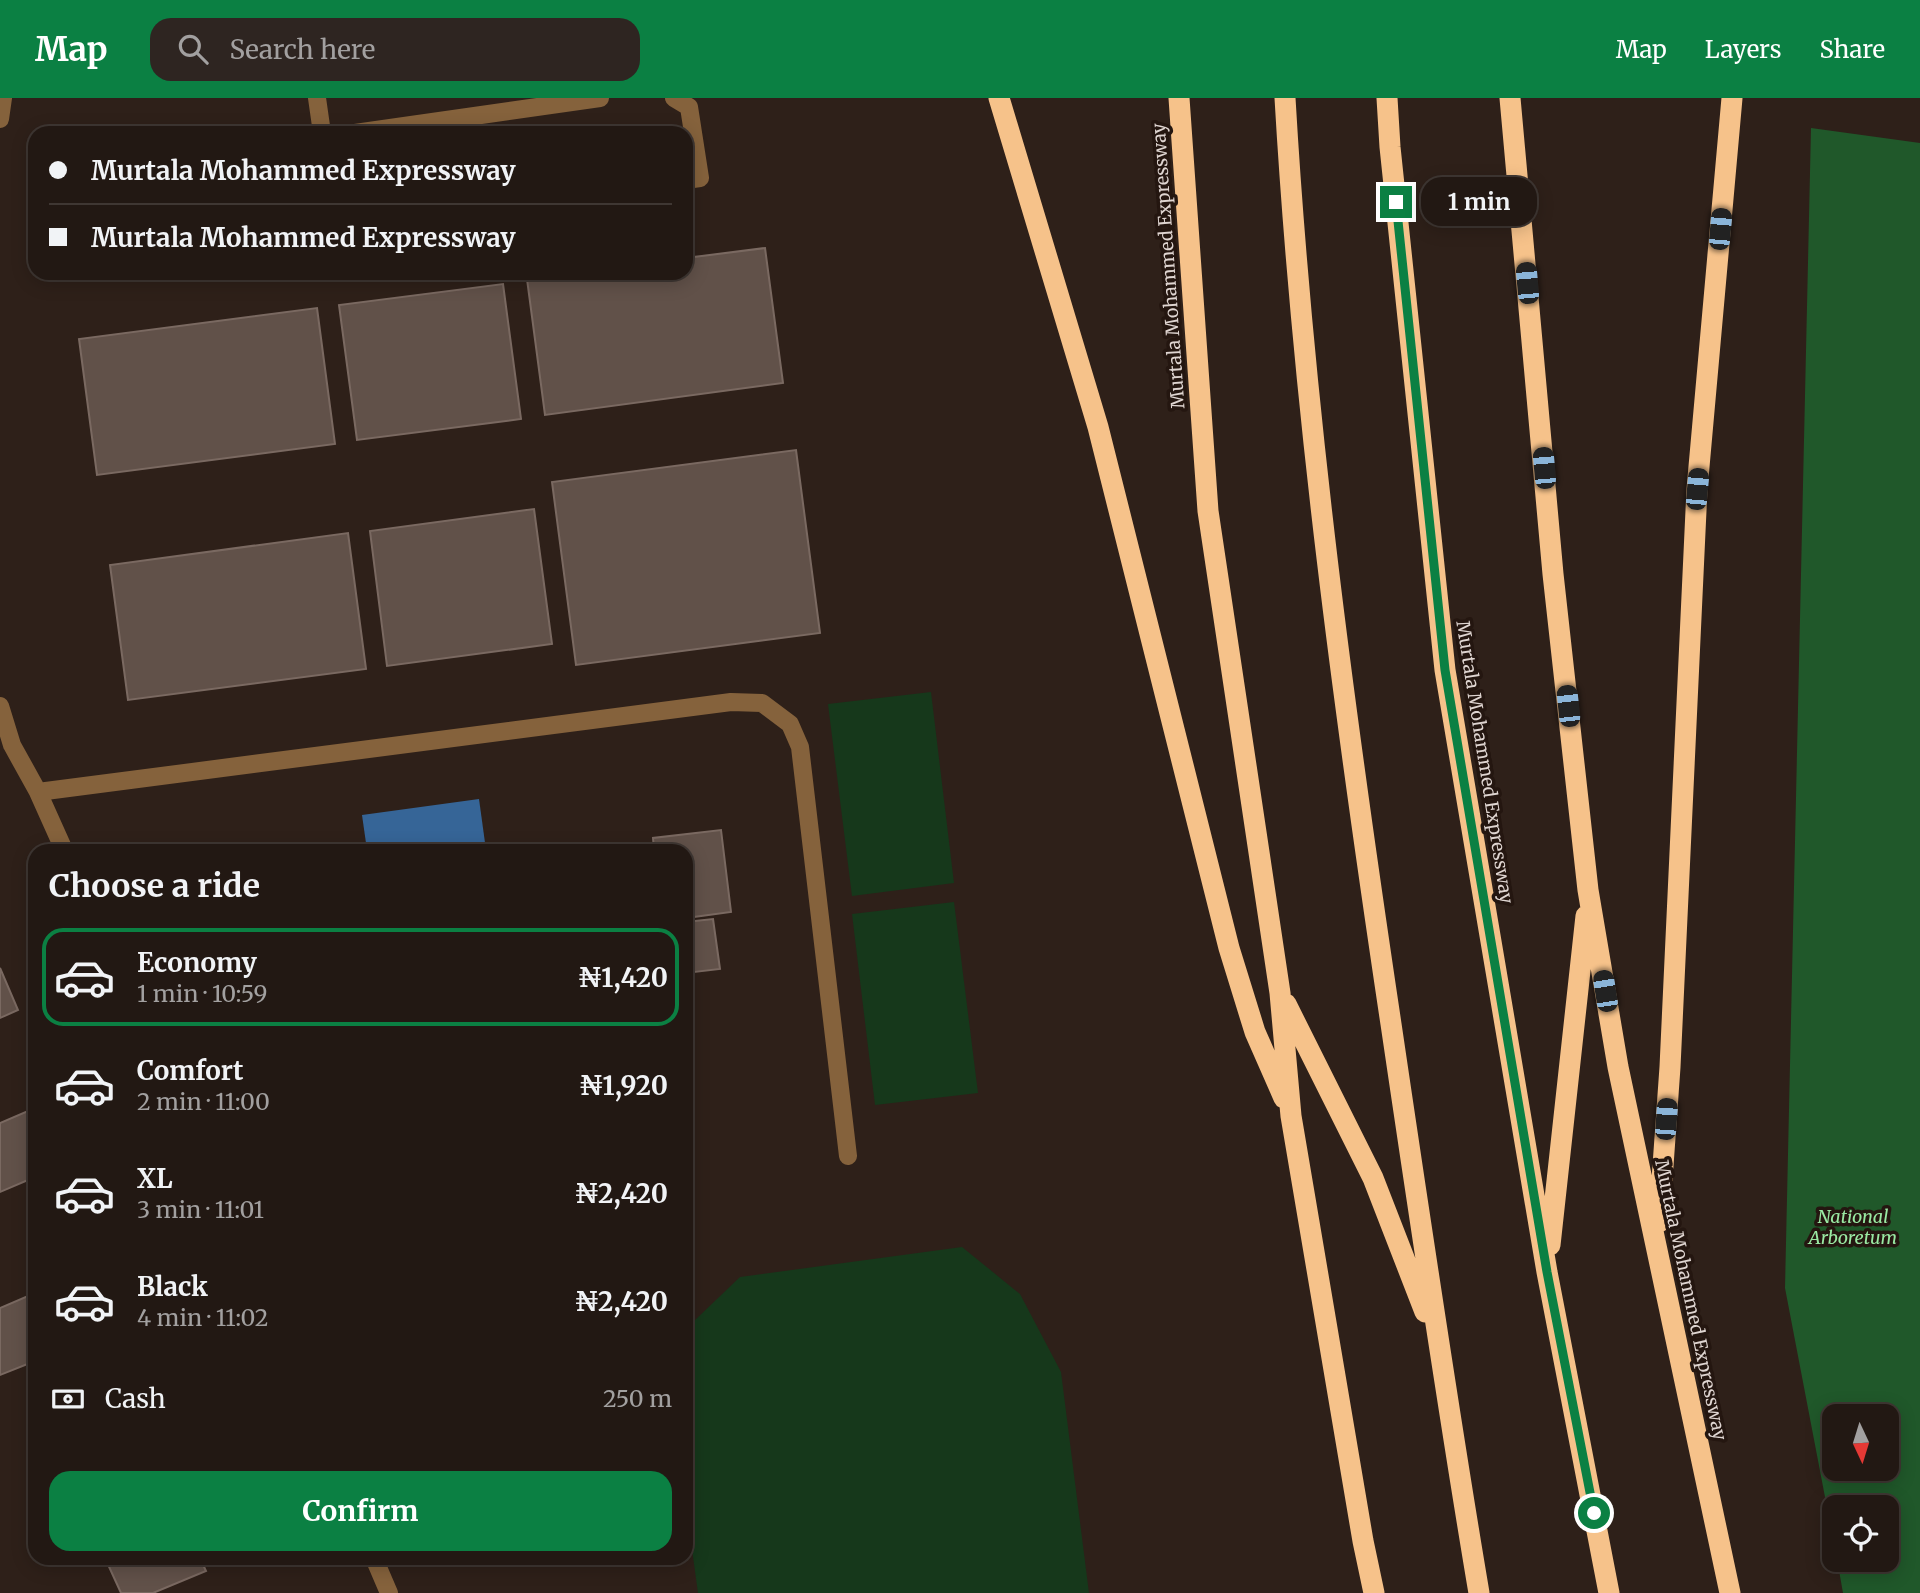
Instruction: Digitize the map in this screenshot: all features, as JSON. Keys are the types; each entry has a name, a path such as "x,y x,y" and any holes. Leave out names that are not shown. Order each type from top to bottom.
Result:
{"highway":[{"path":"999,98 1098,427 1229,948 1255,1032 1292,1116"},
{"name":"Murtala Mohammed Expressway","path":"1179,98 1208,511 1280,993 1292,1116 1360,1528 1374,1593"},
{"path":"1285,98 1294,247 1338,656 1439,1346 1479,1593"},
{"name":"Murtala Mohammed Expressway","path":"1387,98 1445,670 1547,1272 1609,1593"},
{"name":"Murtala Mohammed Expressway","path":"1510,98 1553,574 1588,890 1618,1067 1730,1593"},
{"path":"1657,1248 1670,1067 1697,489 1732,98"},
{"path":"1547,1272 1588,890"},
{"path":"1280,993 1373,1178 1439,1346"}],"lane":[{"path":"0,119 3,98"},
{"path":"317,98 321,126"},
{"path":"404,126 600,98"},
{"path":"674,98 690,107 693,126"},
{"path":"693,128 700,178 693,179"},
{"path":"38,792 731,702 762,703 790,724 800,747 849,1156"},
{"path":"0,706 6,745 38,792 61,844"},
{"path":"377,1565 389,1593"}],"green space":[{"name":"National Arboretum","path":"1811,128 1920,143 1920,1593 1843,1593 1839,1572 1899,1572 1899,1495 1825,1495 1785,1288"},
{"path":"931,692 954,883 852,896 828,704"},
{"path":"954,902 978,1093 875,1105 852,914"},
{"path":"962,1247 1020,1294 1061,1372 1089,1593 698,1593 693,1557 693,1324 740,1277"}],"water":[{"path":"479,799 485,844 366,844 362,815"}],"building":[{"path":"765,248 783,383 545,415 527,280 693,280 693,257"},
{"path":"503,284 521,419 357,440 339,305"},
{"path":"317,308 335,444 97,475 79,339"},
{"path":"796,450 820,633 576,665 552,482"},
{"path":"534,509 552,644 387,666 370,531"},
{"path":"348,533 366,669 128,700 110,565"},
{"path":"721,830 731,912 693,917 693,844 654,844 653,838"},
{"path":"713,919 720,969 693,972 693,921"},
{"path":"0,968 18,1010 0,1018"},
{"path":"28,1111 28,1180 0,1192 0,1123"},
{"path":"28,1296 28,1364 0,1375 0,1308"},
{"path":"108,1565 203,1565 206,1571 153,1593 121,1593"}],"route":[{"path":"1396,202 1445,670 1547,1272 1594,1513"}]}
